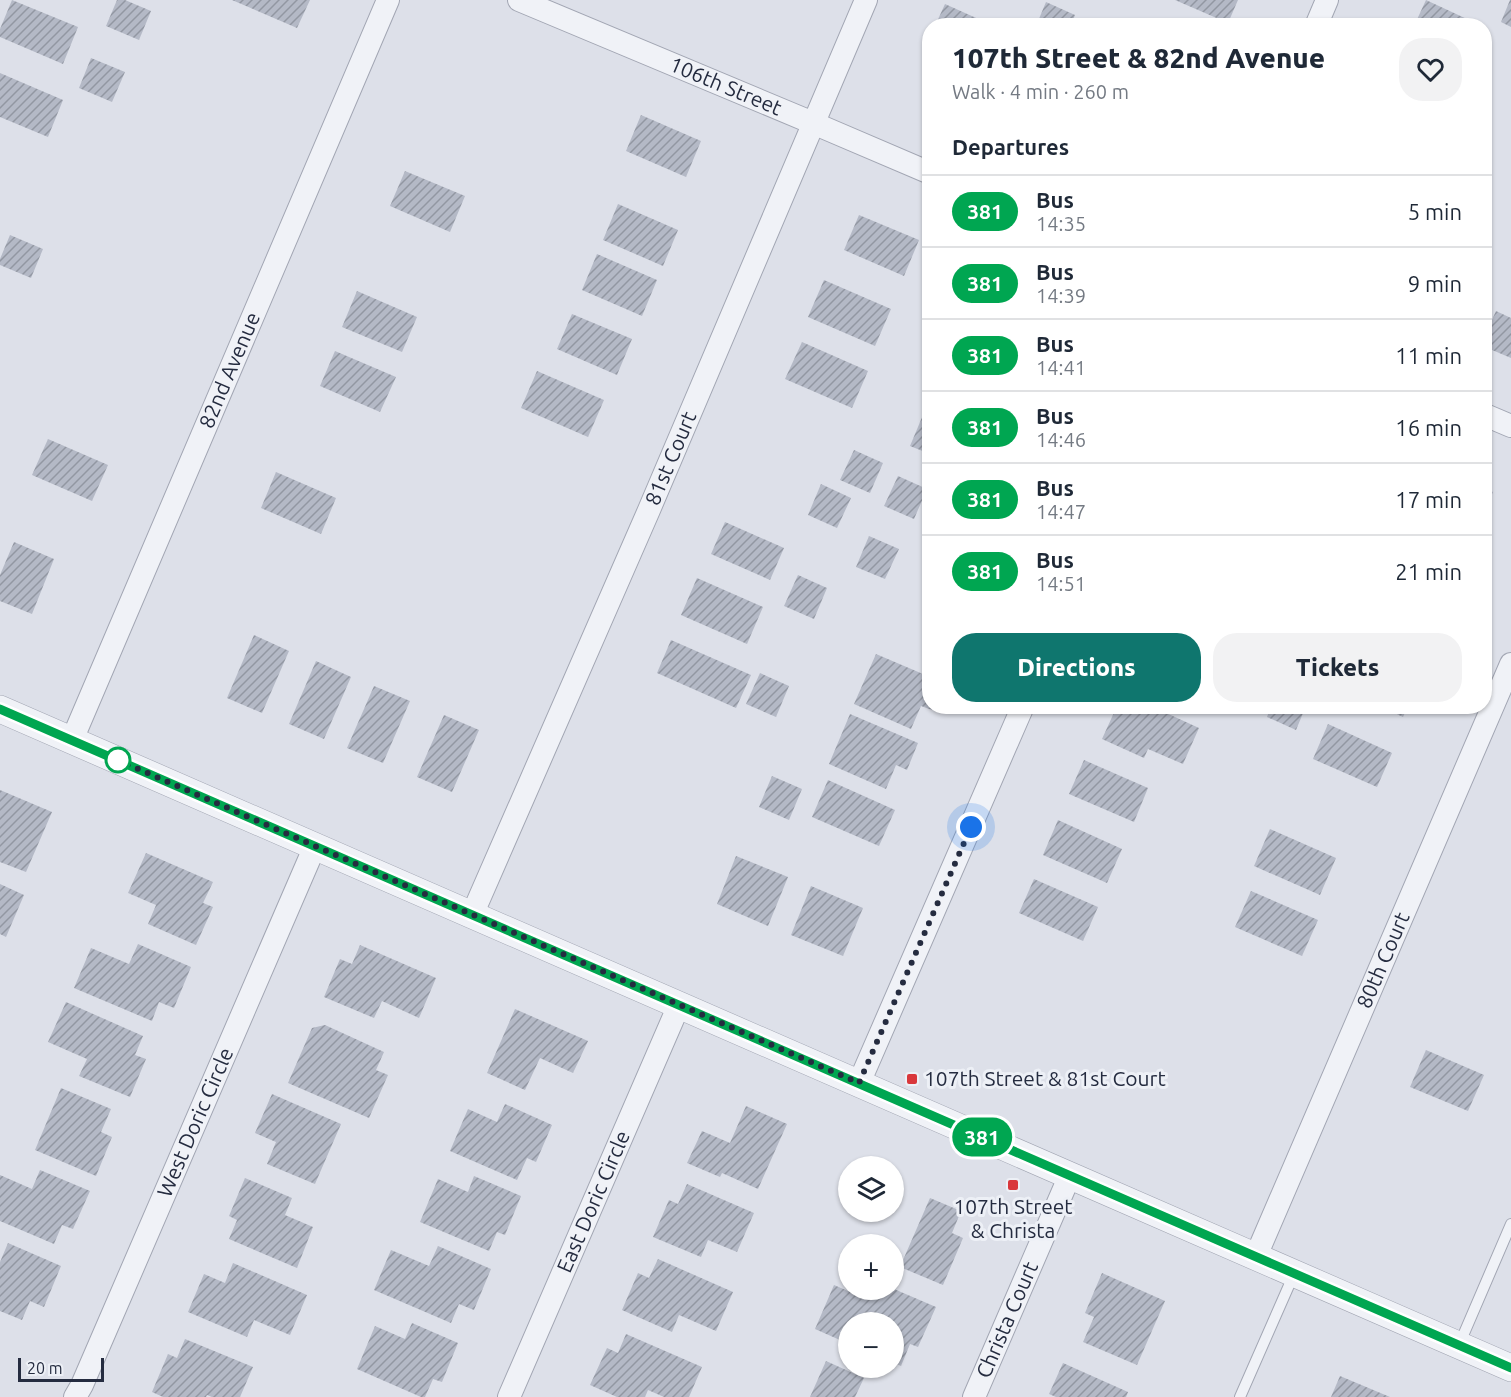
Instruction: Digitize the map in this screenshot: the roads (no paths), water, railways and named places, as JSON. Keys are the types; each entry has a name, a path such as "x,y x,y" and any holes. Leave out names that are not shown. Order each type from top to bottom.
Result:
{"street":[{"name":"82nd Avenue","path":"72,741 388,0"},
{"name":"106th Street","path":"519,0 922,170"},
{"name":"81st Court","path":"472,915 649,510 866,0"},
{"path":"1320,18 1328,0"},
{"path":"1492,418 1511,426"},
{"name":"80th Court","path":"1492,708 1511,664"},
{"path":"0,709 1511,1368"},
{"path":"859,1083 1020,714"},
{"name":"80th Court","path":"1256,1256 1489,714"},
{"name":"West Doric Circle","path":"75,1397 315,846"},
{"name":"East Doric Circle","path":"509,1397 679,1005"},
{"name":"Christa Court","path":"974,1397 1070,1176"}],"lane":[{"path":"1459,1345 1511,1224"},
{"path":"1500,1250 1511,1255"},
{"path":"1240,1397 1294,1273"}],"place":[{"name":"107th Street & 81st Court","path":"912,1079"},
{"name":"107th Street & Christa","path":"1013,1185"}]}
